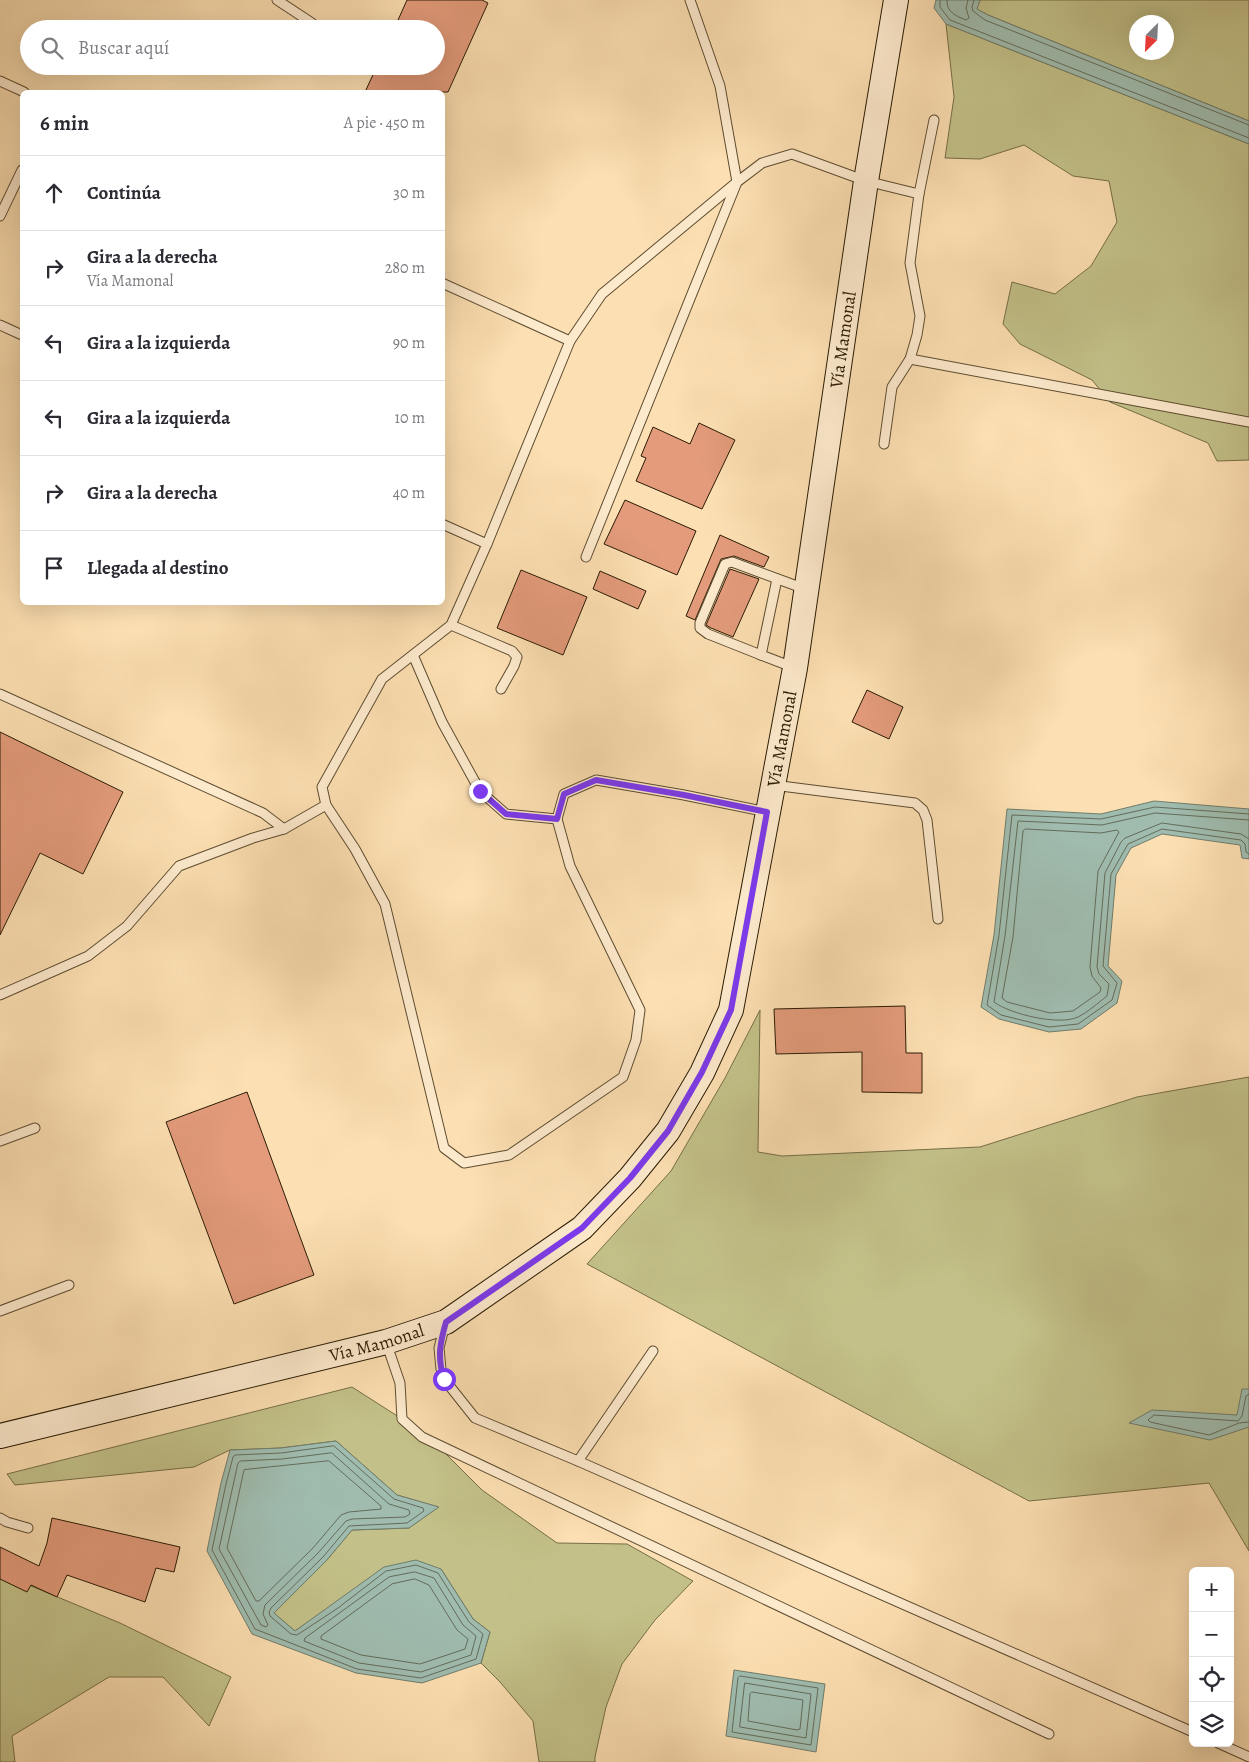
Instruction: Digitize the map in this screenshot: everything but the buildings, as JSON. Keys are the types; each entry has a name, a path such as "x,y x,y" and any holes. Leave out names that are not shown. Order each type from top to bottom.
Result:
{"street":[{"name":"Vía Mamonal","path":"0,1436 386,1342 446,1322 582,1228 630,1178 668,1131 702,1072 731,1010 795,668 866,181 896,0"}],"lane":[{"path":"277,0 307,20"},
{"path":"586,557 737,182 720,86 690,0"},
{"path":"0,82 20,90"},
{"path":"884,444 892,388 910,359 920,316 910,263 919,194 934,120"},
{"path":"767,812 596,780 564,794 557,819 570,866 640,1010 636,1040 622,1077 509,1155 464,1163 444,1148 385,904 355,849 326,805 322,788 382,679 450,625 487,544 570,342 602,294 762,163 792,154 866,181 919,194"},
{"path":"0,216 20,174"},
{"path":"445,284 570,342"},
{"path":"0,325 20,334"},
{"path":"910,359 1249,422"},
{"path":"445,525 487,544"},
{"path":"795,668 708,634 700,628 700,623 727,563 732,562 807,590"},
{"path":"761,655 776,579"},
{"path":"450,625 512,651 517,656 514,666 501,689"},
{"path":"413,655 442,722 480,791 506,814 557,819"},
{"path":"0,694 263,813 284,829"},
{"path":"773,785 915,803 924,810 927,820 938,919"},
{"path":"0,995 88,956 127,926 179,866 253,838 284,829 326,805"},
{"path":"0,1141 35,1128"},
{"path":"0,1311 69,1285"},
{"path":"446,1322 439,1348 444,1379 475,1418 578,1461 1189,1730"},
{"path":"386,1342 400,1383 402,1419 422,1437 1049,1734"},
{"path":"578,1461 653,1351"},
{"path":"0,1518 28,1528"},
{"path":"1227,1747 1249,1757"}],"shaded area":[{"path":"980,0 1249,0 1249,121 976,9"},
{"path":"946,24 1249,144 1249,460 1217,461 1208,443 1110,402 1092,380 1020,344 1003,324 1012,282 1055,294 1091,266 1117,222 1109,181 1073,176 1024,145 980,159 945,158 954,97"},
{"path":"760,1010 758,1152 782,1156 980,1147 1137,1097 1249,1077 1249,1551 1209,1483 1029,1501 587,1264 671,1171 725,1078"},
{"path":"352,1387 427,1435 482,1490 557,1543 627,1544 693,1581 655,1620 622,1664 606,1707 595,1762 539,1762 533,1721 481,1663 490,1632 473,1619 441,1569 335,1604 295,1631 273,1613 326,1561 352,1530 409,1528 438,1507 397,1495 336,1441 281,1448 230,1450 194,1467 15,1485 7,1474"},
{"path":"0,1573 120,1623 231,1677 209,1726 163,1677 109,1677 12,1736 15,1762 0,1762"}],"water":[{"path":"936,0 980,0 977,9 988,15 1249,121 1249,144 946,24 934,8"},
{"path":"1154,801 1249,809 1249,859 1242,858 1240,845 1162,834 1131,848 1116,875 1108,966 1122,981 1117,1003 1081,1029 1049,1032 999,1019 981,1007 994,935 1007,809 1101,814"},
{"path":"1242,1389 1249,1389 1249,1427 1210,1440 1129,1423 1152,1410 1237,1415"},
{"path":"336,1441 397,1495 439,1507 409,1528 352,1530 326,1561 274,1613 295,1631 384,1567 416,1560 441,1569 473,1619 490,1632 481,1663 422,1683 356,1673 252,1634 207,1551 230,1450 281,1448"},
{"path":"734,1670 825,1684 816,1752 726,1736"}],"route":[{"path":"444,1379 439,1348 446,1322 582,1228 630,1178 668,1131 702,1072 731,1010 767,812 596,780 564,794 557,819 506,814 480,791"}]}
